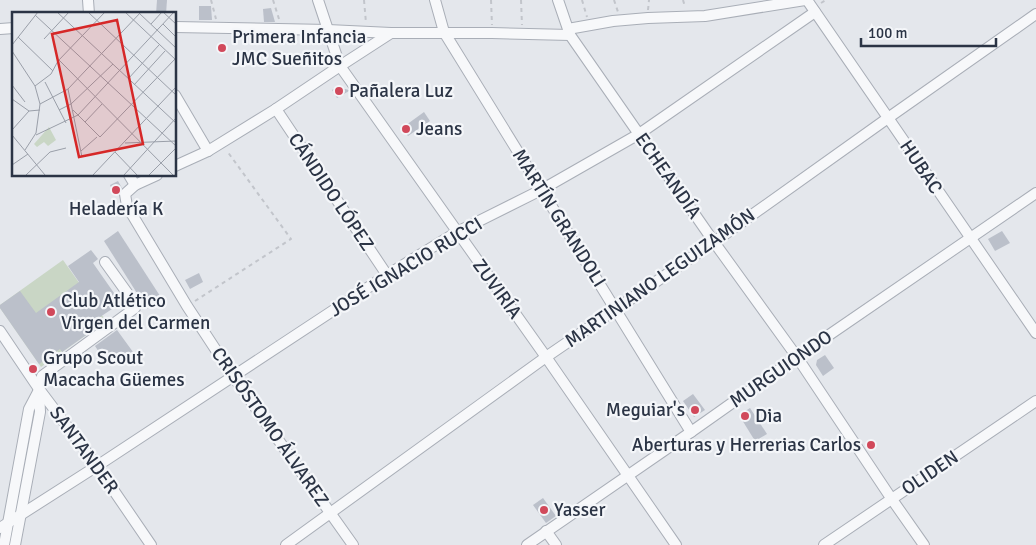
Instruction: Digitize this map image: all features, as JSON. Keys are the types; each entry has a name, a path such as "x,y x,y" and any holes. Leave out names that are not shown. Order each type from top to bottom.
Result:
{"street":[{"name":"ZUVIRÍA","path":"318,0 340,66 676,545"},
{"name":"MARTÍN GRANDOLI","path":"435,0 444,32 691,432"},
{"name":"ECHEANDÍA","path":"558,0 569,32 714,242 797,357 924,545"},
{"path":"176,27 392,33 492,32 523,34 569,32 589,25 620,20 705,16 806,0"},
{"name":"HUBAC","path":"806,0 1036,333"},
{"name":"JOSÉ IGNACIO RUCCI","path":"4,526 387,275 457,232 541,190 639,134 815,12"},
{"name":"MARTINIANO LEGUIZAMÓN","path":"286,545 615,309 714,242 1036,14"},
{"path":"176,166 208,151 392,33"},
{"path":"176,97 208,151"},
{"name":"CÁNDIDO LÓPEZ","path":"276,109 387,275"},
{"path":"130,176 135,185 155,176"},
{"name":"CRISÓSTOMO ÁLVAREZ","path":"135,185 125,194 127,206 187,306 233,376 353,545"},
{"name":"MURGUIONDO","path":"527,545 1036,193"},
{"path":"4,545 4,526 29,409 39,389 42,376 135,308 133,301 105,262"},
{"name":"SANTANDER","path":"0,331 39,389 97,466 151,545"},
{"path":"15,545 40,412 39,389"},
{"name":"OLIDEN","path":"824,545 1036,401"},
{"path":"546,531 556,545"}],"path":[{"path":"211,0 218,28"},
{"path":"272,0 283,30"},
{"path":"364,0 367,32"},
{"path":"491,0 492,32"},
{"path":"521,0 523,34"},
{"path":"582,0 589,25"},
{"path":"614,0 620,20"},
{"path":"187,306 291,239 221,143"}],"green space":[{"name":"Club Atlético Virgen del Carmen","path":"63,260 106,321 41,367 0,308 0,305"}],"building":[{"path":"157,0 167,0 166,12 156,12"},
{"path":"199,6 211,6 212,20 199,20"},
{"path":"271,8 275,22 264,22 263,9"},
{"name":"Pañalera Luz","path":"337,87 349,91 337,98 332,90"},
{"path":"424,112 430,121 408,136 402,128"},
{"path":"118,181 122,188 115,196 110,185"},
{"path":"118,231 162,299 147,309 104,241"},
{"path":"1002,231 1010,243 995,251 988,239"},
{"name":"Club Atlético Virgen del Carmen","path":"91,250 98,259 93,263 121,303 97,319 96,328 62,352 60,349 39,364 0,308 0,305 20,291 36,313 79,282 68,266"},
{"path":"199,273 203,282 190,289 185,280"},
{"path":"117,330 133,352 115,365 105,352 101,355 95,346"},
{"path":"825,355 834,368 823,376 816,365 817,360"},
{"path":"693,394 705,410 694,417 683,401"},
{"path":"750,408 767,434 755,441 739,415"},
{"name":"Yasser","path":"543,498 556,516 546,523 533,505"}],"place":[{"name":"Primera Infancia JMC Sueñitos","path":"222,48"},
{"name":"Pañalera Luz","path":"339,91"},
{"name":"Jeans","path":"406,129"},
{"name":"Heladería K","path":"116,190"},
{"name":"Club Atlético Virgen del Carmen","path":"51,312"},
{"name":"Grupo Scout Macacha Güemes","path":"33,369"},
{"name":"Meguiar's","path":"695,410"},
{"name":"Dia","path":"745,416"},
{"name":"Aberturas y Herrerias Carlos","path":"871,445"},
{"name":"Yasser","path":"544,510"}]}
